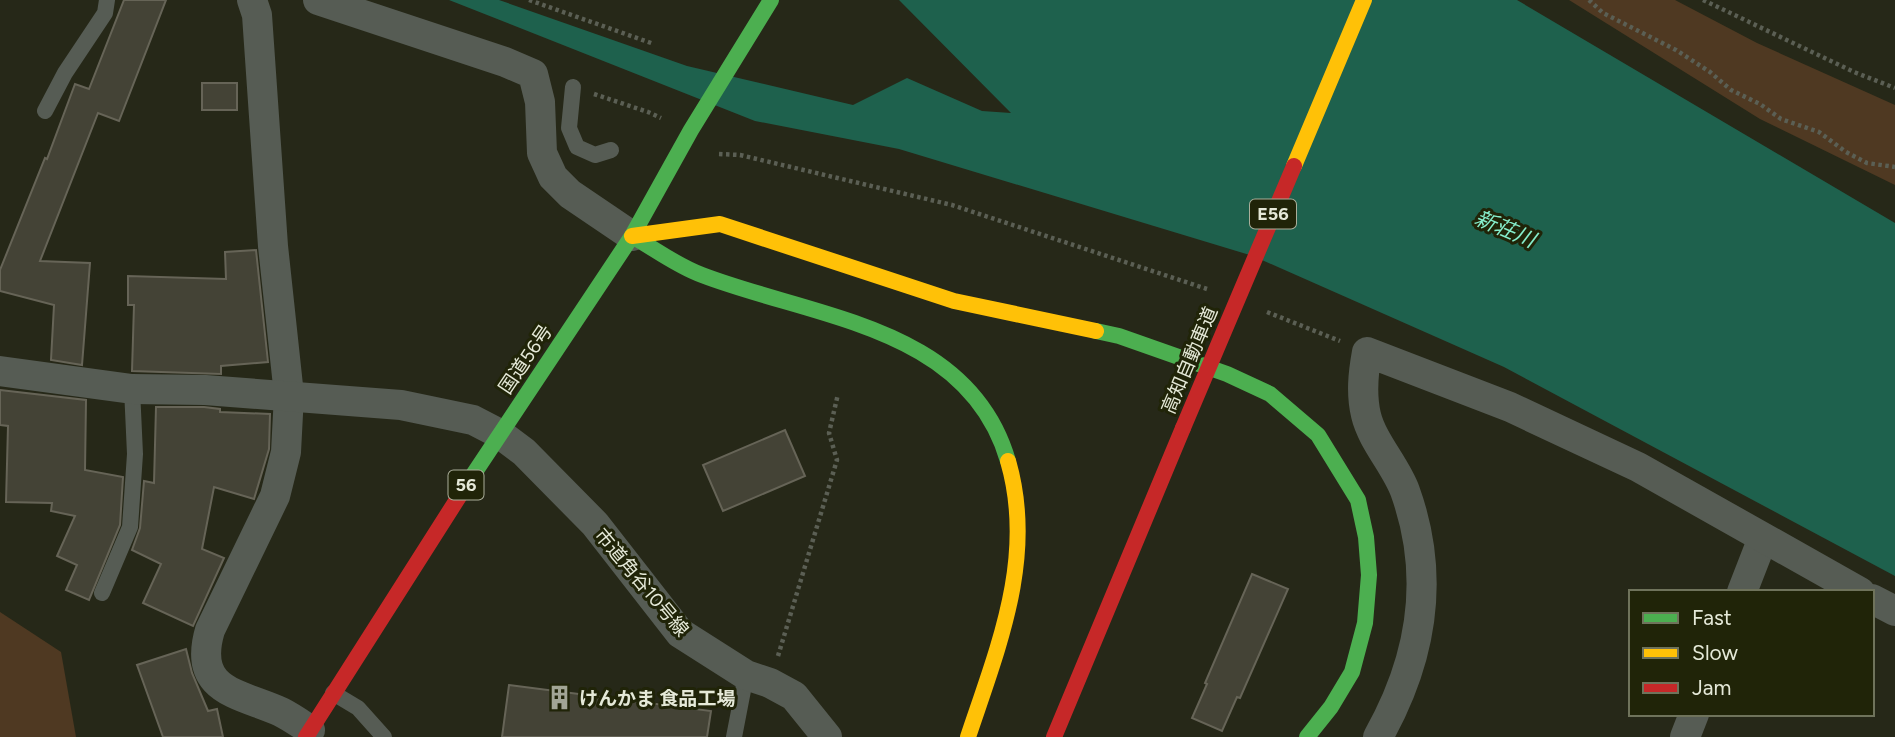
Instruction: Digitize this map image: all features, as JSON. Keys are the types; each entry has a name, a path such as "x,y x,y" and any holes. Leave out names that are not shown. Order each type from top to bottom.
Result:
{"highway":[{"name":"国道56号","path":"308,734 332,692 632,236 703,110 771,0"},
{"name":"高知自動車道","path":"1054,737 1364,0"},
{"path":"632,236 720,224 954,301 1119,337 1227,374 1270,394 1318,435 1357,500 1366,537 1369,575 1365,622 1352,672 1331,707 1307,737"},
{"path":"632,236 697,273 905,342 935,359 964,382 985,406 1001,436 1014,474 1018,554 1012,594 968,737"}],"street":[{"path":"252,0 257,15 273,246 289,395 286,452 275,496 210,630 205,648 206,666 212,679 222,688 285,714 308,734"},
{"path":"318,0 505,62 533,74 540,102 542,153 552,177 570,194 632,236"},
{"path":"1378,737 1392,711 1414,656 1422,602 1420,543 1405,489 1366,417 1362,380 1367,352 1510,407 1637,467 1856,590"},
{"name":"市道角谷10号線","path":"0,371 131,389 289,395 401,405 472,420 500,434 524,452 595,524 680,633 758,679 794,696 827,737"},
{"path":"1743,590 1763,538"},
{"path":"1874,600 1895,611"},
{"path":"1685,737 1693,716"}],"lane":[{"path":"45,111 65,73 104,13 107,0"},
{"path":"573,87 569,128 577,147 595,155 611,150"},
{"path":"102,593 130,527 135,454 131,389"},
{"path":"734,737 758,679"},
{"path":"332,692 358,708 384,737"}],"path":[{"path":"529,0 654,44"},
{"path":"1589,0 1603,13 1676,50 1710,72 1731,90 1760,104 1781,119 1819,132 1867,163 1895,167"},
{"path":"1703,0 1854,72 1895,88"},
{"path":"573,87 663,119"},
{"path":"719,154 740,155 952,205 1210,290"},
{"path":"1258,309 1367,352"},
{"path":"758,679 837,460 829,433 838,394"}],"shaded area":[{"path":"1569,0 1675,0 1757,43 1895,105 1895,185 1760,119"},
{"path":"0,612 61,652 76,737 0,737"}],"water":[{"name":"新荘川","path":"449,0 499,0 687,66 853,105 907,78 982,111 1011,113 899,0 1517,0 1895,223 1895,576 1504,367 1253,256 899,149 755,121"}],"building":[{"path":"124,0 166,0 119,121 98,113 40,261 90,263 82,365 51,360 54,305 0,291 0,270 75,84 89,89"},
{"path":"202,83 237,83 237,110 202,110"},
{"path":"256,250 268,362 221,366 221,374 132,371 134,305 128,305 128,276 226,279 225,252"},
{"path":"0,390 86,400 85,470 123,477 120,525 89,600 66,590 77,565 57,556 75,516 51,511 52,503 6,502 8,426 0,425"},
{"path":"156,407 204,407 220,409 220,412 270,414 269,449 254,499 214,487 202,549 224,558 193,626 143,603 161,564 132,550 140,528 144,481 154,483"},
{"path":"785,430 805,476 723,511 703,465"},
{"path":"1252,574 1288,589 1240,698 1237,697 1222,731 1192,718"},
{"path":"186,649 192,673 208,711 217,709 223,737 163,737 137,665"},
{"name":"けんかま 食品工場","path":"509,685 711,711 707,737 502,737"}],"traffic: fast":[{"path":"467,484 632,236 691,130 771,0"},
{"path":"632,236 693,271 838,317 924,354 959,381 988,416 1008,461"},
{"path":"1096,331 1119,336 1227,374 1270,394 1318,435 1358,500 1366,537 1369,575 1365,623 1352,672 1331,707 1307,737"}],"traffic: slow":[{"path":"1294,166 1364,0"},
{"path":"632,236 720,224 954,301 1096,331"},
{"path":"968,737 1001,635 1016,567 1016,497 1008,461"}],"traffic: jam":[{"path":"1183,428 1294,166"},
{"path":"1054,737 1183,428"},
{"path":"306,737 467,484"}],"place":[{"name":"けんかま 食品工場","path":"559,698"}]}
